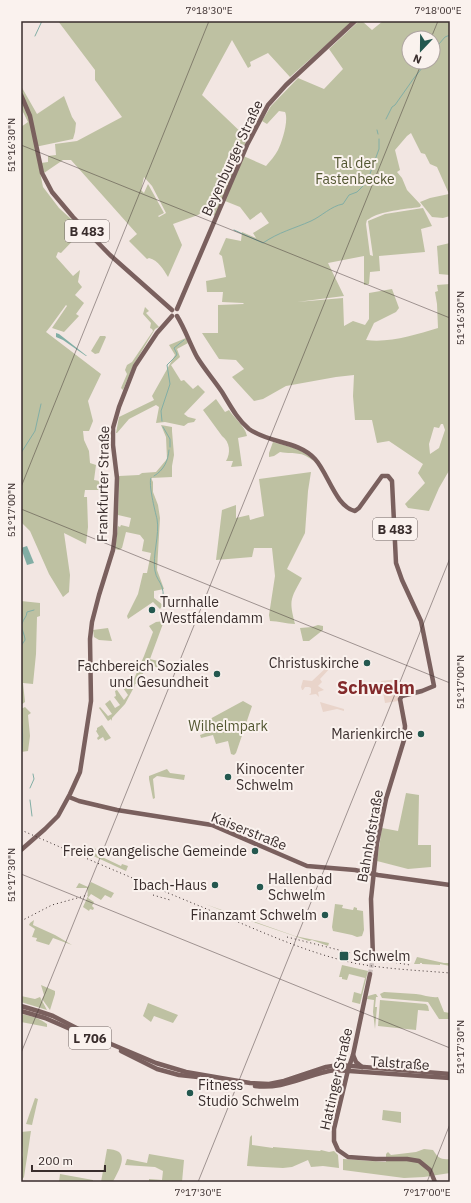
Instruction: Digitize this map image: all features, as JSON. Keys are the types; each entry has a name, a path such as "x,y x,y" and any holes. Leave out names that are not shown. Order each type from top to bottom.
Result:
{"main road":[{"name":"Beyenburger Straße","path":"174,310 245,151 266,109 286,85 355,21"},
{"name":"B 483","path":"21,95 32,125 42,173 52,192 73,217 105,250 179,313 174,316 170,313 174,310"},
{"name":"Bahnhofstraße","path":"174,316 200,361 242,422 262,436 294,445 308,453 324,471 338,498 348,508 355,511 362,505 380,477 385,475 390,477 393,483 396,563 402,580 421,620 434,686 402,696 400,698 405,726 404,740 384,805 373,874 371,899 373,957"},
{"name":"Frankfurter Straße","path":"21,850 54,820 64,806 77,780 84,755 91,701 90,641 93,614 111,556 115,534 117,478 112,438 116,419 135,366 154,336 174,316"},
{"name":"Kaiserstraße","path":"69,797 79,801 117,810 212,825 307,866 359,871 450,885"},
{"path":"64,806 72,802 79,801"},
{"name":"Hattinger Straße","path":"370,974 353,1056 333,1134 334,1141 338,1150 345,1156 354,1158 415,1160 428,1167 435,1182"},
{"name":"L 706","path":"21,1006 53,1016 98,1039 160,1065 178,1070 257,1084 291,1080 326,1067 339,1065 349,1068"},
{"name":"L 706","path":"21,1011 38,1015 152,1067 179,1074 269,1087 280,1086 326,1072 349,1068"},
{"path":"353,1056 356,1062 362,1067"},
{"name":"Talstraße","path":"349,1068 362,1067 450,1074"},
{"name":"Talstraße","path":"349,1068 450,1078"}],"green space":[{"name":"Tal der Fastenbecke","path":"58,21 353,21 290,77 268,53 250,62 251,66 248,68 232,40 202,95 247,138 241,155 266,166 280,146 286,120 285,112 279,111 267,124 262,121 271,106 298,78 324,89 343,69 329,49 359,21 362,21 372,30 383,21 450,21 450,216 443,218 432,217 420,202 449,194 437,167 430,164 425,154 421,153 411,133 395,150 400,170 397,172 402,178 407,190 421,205 420,207 393,211 374,216 367,220 366,224 370,255 373,256 368,221 385,214 423,208 432,226 421,229 425,252 379,256 380,271 370,272 369,284 364,285 364,256 328,263 344,296 297,302 343,298 344,326 353,321 365,325 369,319 369,293 392,289 399,308 396,312 374,323 366,340 375,341 393,339 411,336 438,328 435,292 438,291 437,285 450,284 450,469 439,488 429,511 408,508 405,504 425,483 418,473 423,464 389,441 377,443 372,420 355,420 353,396 354,375 286,386 263,399 254,401 232,377 244,369 236,360 219,359 202,333 218,333 218,305 244,304 222,302 223,292 207,292 206,281 226,277 222,256 219,254 226,238 241,241 242,232 256,238 253,233 269,223 261,212 250,220 240,207 225,201 215,216 206,209 198,215 173,224 182,245 168,277 158,263 152,259 147,259 129,241 137,234 71,160 63,160 44,173 41,163 48,162 48,156 56,155 55,144 77,141 122,117 95,80 95,70","holes":["144,177 152,186 166,213 159,217 158,216 164,213 148,184 144,193 141,190","441,424 443,424 445,430 439,448 430,454 429,444 434,427 439,428"]},
{"path":"21,86 37,114 64,96 72,117 76,123 73,139 35,147 43,187 59,208 83,230 61,253 58,252 56,257 73,276 80,270 78,282 82,287 75,295 84,303 76,314 79,316 64,332 52,328 67,306 66,305 46,332 101,374 88,401 93,421 89,431 83,431 84,440 89,451 90,463 96,465 94,480 105,482 104,490 85,490 84,497 87,497 88,527 86,544 64,533 70,575 69,592 63,597 49,574 30,531 21,522 21,127 28,122 21,108"},
{"path":"450,243 450,275 439,274 437,246"},
{"path":"145,307 149,311 146,313 159,327 155,329 134,364 123,390 121,388 127,374 125,370 127,365 132,362 153,331 150,328 151,323 143,314"},
{"path":"100,336 106,337 99,353 95,354 91,351"},
{"path":"186,338 188,343 177,349 180,357 171,365 181,381 184,380 193,389 198,385 205,392 184,414 188,417 196,419 194,422 188,423 184,426 165,422 156,423 159,407 156,405 129,419 116,433 119,417 154,400 152,396 175,355 169,345"},
{"path":"216,399 225,412 229,410 246,432 247,436 238,438 242,466 231,467 233,461 226,461 229,451 227,441 203,410"},
{"path":"161,425 172,427 174,455 172,477 151,478 160,518 157,570 164,589 154,591 154,598 163,605 160,609 153,602 128,619 127,616 138,594 143,573 147,573 151,553 142,551 144,540 140,535 126,532 122,548 119,550 115,549 118,526 120,527 121,525 129,527 131,518 118,515 119,476 156,472 167,459 166,437"},
{"path":"273,442 298,449 315,462 302,454 280,452 269,457"},
{"path":"311,472 305,533 287,569 302,578 295,591 291,605 295,624 270,621 269,615 275,576 272,548 254,548 252,557 216,560 222,510 236,505 236,518 249,515 250,520 264,516 259,479"},
{"path":"21,601 40,603 40,616 37,617 36,654 33,684 23,683 25,702 21,705"},
{"path":"164,621 150,659 178,666 176,670 162,670 148,663 146,670 139,678 142,684 135,684 134,688 131,686 153,632 149,626 156,622"},
{"path":"318,625 323,626 323,630 309,641 303,641 300,628"},
{"path":"108,628 112,641 99,640 94,637 93,630"},
{"path":"115,680 133,689 125,704 112,718 112,721 111,719 108,721 99,708 100,707 108,716 112,714 105,704 110,700 115,708 120,705 114,697 116,696 115,691 117,690 124,700 128,695 118,684 113,683 110,686 109,684"},
{"name":"Wilhelmpark","path":"243,701 252,706 234,755 231,754 228,741 216,744 213,735 201,738 200,735 211,731 208,720"},
{"path":"25,707 31,713 28,715 30,736 28,751 21,752 21,709"},
{"path":"102,725 111,738 105,741 103,737 98,740 97,738 99,736 96,731 97,728"},
{"path":"167,769 170,773 185,775 184,780 157,776 153,779 155,798 153,799 149,776"},
{"path":"406,793 419,795 418,845 431,845 431,867 408,869 377,861 382,828 398,831"},
{"path":"93,847 96,849 94,853 100,854 100,856 121,866 122,864 128,866 126,871 89,854"},
{"path":"91,882 114,893 111,898 105,895 101,900 91,894 88,898 94,902 92,906 94,908 93,910 90,909 89,911 83,907 88,896 87,888 76,888 79,883 88,887"},
{"path":"205,904 295,936 329,943 328,946 312,940 309,941 239,917 238,919 232,917 231,914"},
{"path":"335,904 343,905 342,908 353,910 354,907 357,908 357,910 363,911 364,930 362,936 357,937 333,931 332,927"},
{"path":"34,920 33,925 72,945 53,938 49,945 36,941 37,938 32,937 35,929 29,925"},
{"path":"417,957 450,963 450,966 422,963 414,964"},
{"path":"342,965 368,971 360,1004 352,1002 354,992 361,994 365,978 349,974 347,980 342,979 342,977 339,977"},
{"path":"41,985 55,991 50,1010 42,999 44,995"},
{"path":"384,992 438,997 444,1012 450,1013 450,1019 439,1019 428,1002 382,998 380,994"},
{"path":"376,994 378,997 376,997 375,1007 377,1007 375,1029 373,1012 374,1000 367,999 368,996"},
{"path":"21,996 35,999 40,997 47,1010 21,1002"},
{"path":"380,1000 426,1004 429,1011 418,1010 416,1030 378,1026"},
{"path":"148,1003 178,1015 173,1023 154,1016 151,1022 143,1016"},
{"path":"21,1014 32,1016 41,1020 47,1024 47,1027 21,1022"},
{"path":"35,1098 38,1099 32,1125 26,1124"},
{"path":"383,1110 401,1112 401,1123 382,1120"},
{"path":"31,1131 24,1177 21,1181 21,1164 23,1155 21,1132"},
{"path":"252,1135 252,1145 273,1148 321,1150 329,1152 334,1151 338,1155 339,1168 323,1166 311,1167 308,1160 292,1167 283,1168 247,1166 250,1137"},
{"path":"107,1149 119,1152 122,1159 113,1182 101,1182"},
{"path":"424,1149 433,1150 438,1157 442,1159 450,1159 450,1173 404,1178 343,1170 343,1159 386,1162 386,1154 388,1152 391,1155 416,1152"},
{"path":"149,1154 184,1160 182,1182 149,1182 149,1179 162,1180 163,1171 155,1167 125,1165 127,1159 147,1163"},
{"path":"60,1174 93,1180 93,1182 59,1182"}],"shaded area":[{"path":"348,657 348,661 331,667 320,679 322,682 318,686 324,690 318,692 319,697 316,694 309,695 311,693 311,688 309,687 305,687 302,690 301,687 303,680 312,681 328,666 328,664"},
{"path":"398,679 401,693 398,696 398,701 385,703 381,681"},
{"path":"320,702 344,709 344,711 337,709 323,712"}],"water":[{"path":"56,333 59,334 87,356 56,337"},
{"path":"27,546 34,563 27,565 21,548"}],"waterway":[{"path":"35,36 42,21"},
{"path":"441,42 445,37 450,35"},
{"path":"386,119 392,107 420,70"},
{"path":"377,130 378,134"},
{"path":"234,230 263,243 280,233 311,221 334,207 343,204 349,195 357,192 367,182 379,149 379,139"},
{"path":"162,421 161,411 170,384 167,365 177,354 174,348 184,340"},
{"path":"21,453 35,431 41,404"},
{"path":"163,427 170,439 170,447"},
{"path":"154,476 165,465 169,450"},
{"path":"151,478 151,491 158,525 154,565 156,576 163,589 163,606"},
{"path":"21,646 25,640 22,628 23,622 27,612 34,610"},
{"path":"21,721 23,735 22,750"},
{"path":"30,788 34,779 33,774"},
{"path":"30,800 32,816"}],"tunnel":[{"path":"370,974 373,957"}],"railway":[{"path":"21,830 281,940 329,957 371,966 450,973"},
{"path":"21,921 52,905 88,895"},
{"path":"153,895 170,900"},
{"path":"287,937 375,959 410,965"}],"place":[{"name":"Turnhalle Westfalendamm","path":"152,610"},
{"name":"Christuskirche","path":"367,663"},
{"name":"Fachbereich Soziales und Gesundheit","path":"217,674"},
{"name":"Marienkirche","path":"421,734"},
{"name":"Kinocenter Schwelm","path":"228,777"},
{"name":"Freie evangelische Gemeinde","path":"255,851"},
{"name":"Ibach-Haus","path":"215,885"},
{"name":"Hallenbad Schwelm","path":"260,887"},
{"name":"Finanzamt Schwelm","path":"325,915"},
{"name":"Schwelm","path":"344,956"},
{"name":"Fitness Studio Schwelm","path":"190,1093"}],"district":[{"name":"Schwelm","path":"376,687"}]}
